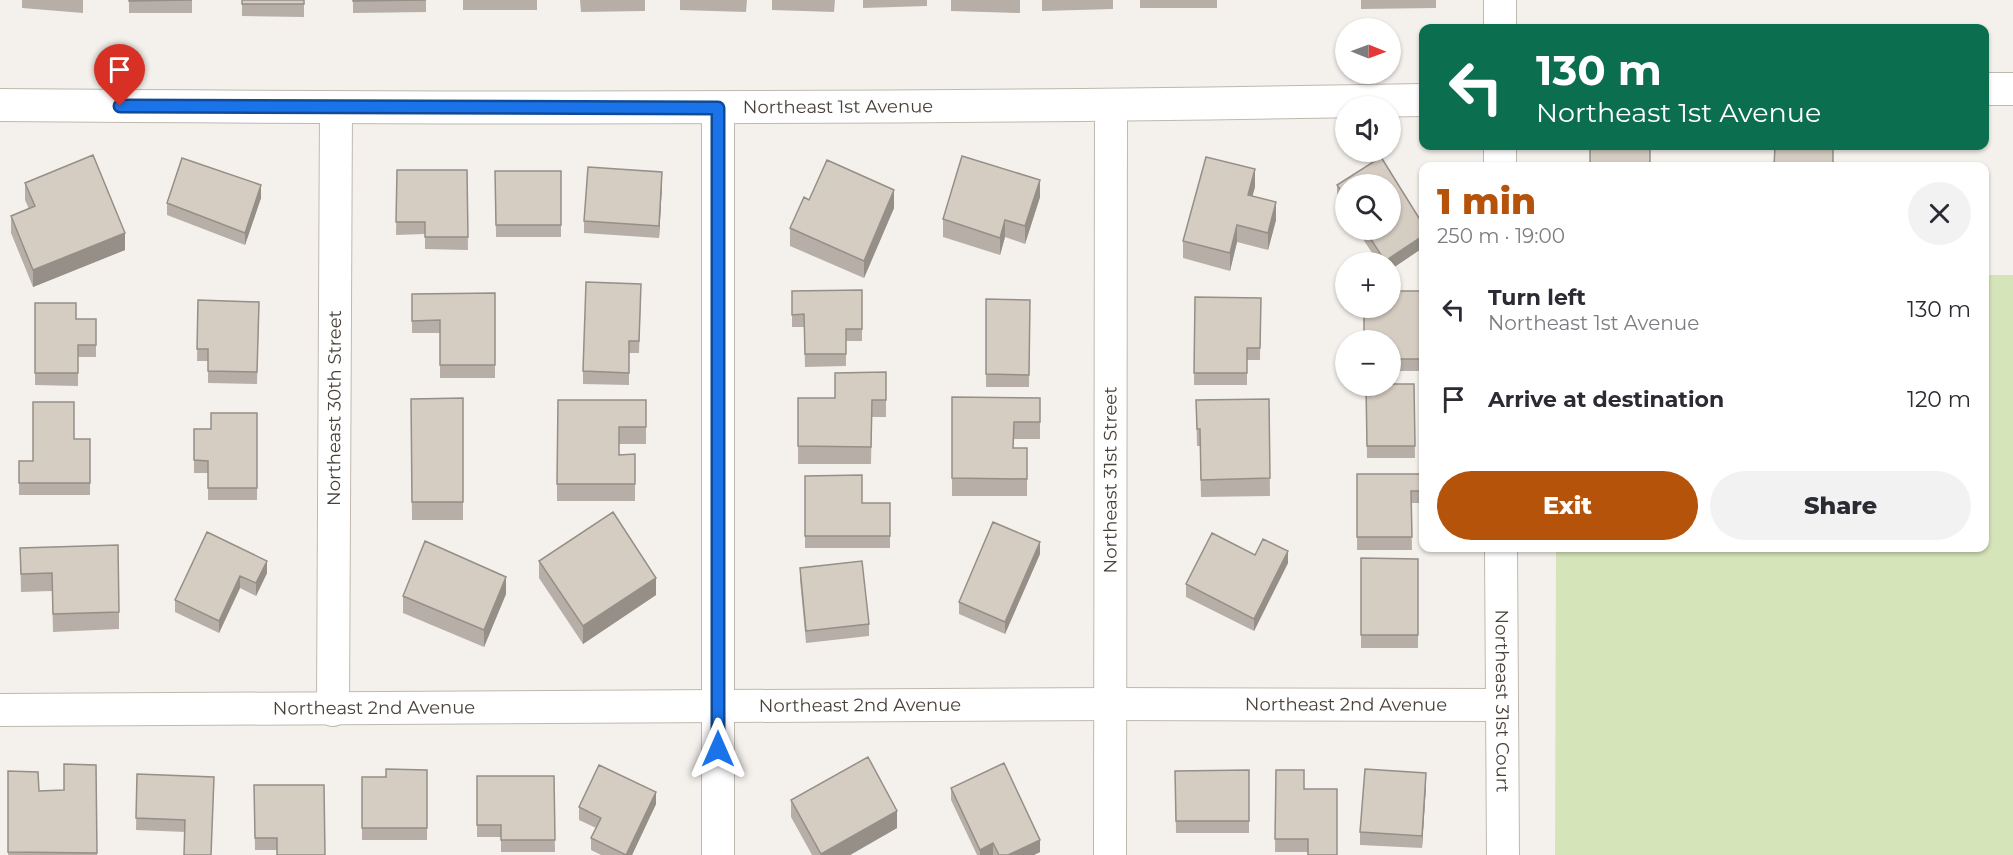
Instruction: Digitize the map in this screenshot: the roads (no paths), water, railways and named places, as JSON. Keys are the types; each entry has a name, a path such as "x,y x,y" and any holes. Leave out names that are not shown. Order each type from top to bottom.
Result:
{"street":[{"path":"1500,0 1500,24"},
{"path":"1989,89 2013,89"},
{"name":"Northeast 1st Avenue","path":"0,105 718,108 1111,106 1419,100"},
{"name":"Northeast 31st Street","path":"1110,855 1111,106"},
{"name":"Northeast 30th Street","path":"333,710 336,108"},
{"path":"718,108 718,855"},
{"name":"Northeast 31st Court","path":"1502,552 1503,855"},
{"name":"Northeast 2nd Avenue","path":"0,710 1110,704 1502,705"}]}
